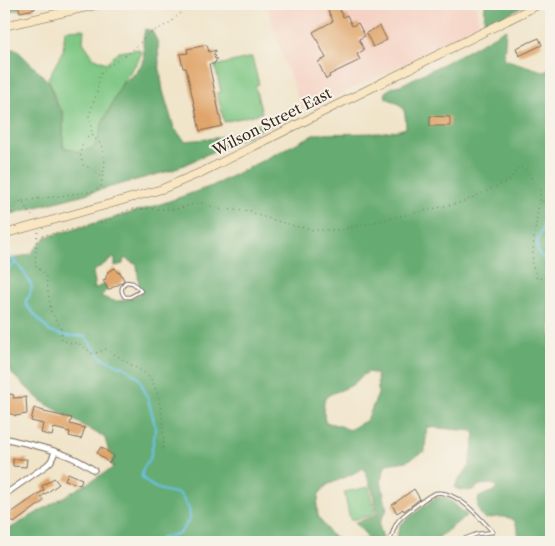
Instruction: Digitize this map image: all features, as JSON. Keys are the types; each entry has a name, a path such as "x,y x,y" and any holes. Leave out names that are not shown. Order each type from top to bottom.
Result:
{"main road":[{"path":"4,26 100,4"},
{"name":"Wilson Street East","path":"4,234 162,189 202,172 540,4"}],"street":[{"path":"4,438 72,456 94,470"},
{"path":"4,495 47,465 55,452"}],"lane":[{"path":"130,282 134,283 141,291 126,297 122,294 122,287 124,283 130,282"},
{"path":"390,542 396,522 401,517 429,497 436,493 442,493 456,497 493,532 478,534 456,542"}],"path":[{"path":"4,218 11,216 18,202 95,191 101,186 105,163 102,145 93,137 89,116 97,92 98,76 108,66 128,54 148,34 170,23 190,4"},
{"path":"91,132 79,153 83,165 92,169 102,178"},
{"path":"37,237 105,222 130,209 177,210 197,203 203,203 218,209 250,211 257,215 312,230 339,230 463,202 510,180 520,166 525,169 540,189 532,264 537,279 551,276"},
{"path":"540,202 551,199"},
{"path":"23,201 31,215"},
{"path":"38,230 35,265 46,276 51,312 62,328 62,340 70,344 84,346 86,350 93,354 106,349 145,372 152,379 163,418 163,450"}],"shaded area":[{"path":"266,4 475,4 480,28 303,112"}],"green space":[{"path":"4,4 37,4 11,11 4,16"},
{"path":"485,4 527,4 484,26"},
{"path":"84,29 83,42 93,57 106,63 119,52 139,49 141,54 123,82 102,124 98,140 93,149 79,152 63,147 63,112 57,104 48,78 63,51 65,30"},
{"path":"145,29 152,31 158,43 163,91 174,128 185,141 215,138 239,132 266,120 286,118 173,170 4,216 4,49 16,49 50,83 54,100 63,112 63,147 79,152 93,148 98,140 102,124 123,82 136,73 144,60 143,40"},
{"path":"506,29 504,59 546,72 551,66 551,542 518,542 518,529 514,520 503,517 485,519 478,509 478,501 479,497 496,490 497,487 492,484 479,485 475,489 468,491 455,488 457,482 469,467 475,435 473,431 427,427 425,451 407,461 386,464 381,480 387,510 381,519 380,525 385,542 357,542 369,539 355,522 377,516 373,493 364,468 327,485 319,494 318,516 330,534 345,542 4,542 4,532 113,468 105,438 41,401 13,375 4,359 4,261 30,254 46,237 152,207 212,186 315,134 378,133 406,128 403,108 386,98 385,92 462,54","holes":["115,257 115,266 123,264 124,258 137,265 140,295 117,301 101,296 107,290 105,284 94,289 93,273","369,372 377,375 378,394 367,420 349,430 325,422 324,405 327,396 352,385"]},
{"path":"252,57 259,84 255,86 262,113 224,122 217,93 221,92 215,66"},
{"path":"369,487 375,515 350,520 344,492"},
{"path":"436,497 447,498 467,515 433,542 397,542 396,539 400,525"}],"building":[{"path":"18,4 33,4 35,9 20,12"},
{"path":"325,4 337,4 343,17 347,15 352,26 358,23 365,36 359,39 364,50 357,54 360,60 329,75 330,77 326,79 318,62 326,58 313,32 333,21"},
{"path":"380,26 387,40 373,47 366,33"},
{"path":"539,38 542,45 519,56 516,48"},
{"path":"207,45 209,52 216,50 213,55 217,59 214,64 209,64 222,126 200,131 186,68 183,68 180,54 188,53 187,49"},
{"path":"430,116 450,117 450,126 430,126"},
{"path":"115,268 118,273 120,272 124,280 108,290 103,280 106,279 107,272"},
{"path":"6,393 14,395 13,398 26,397 27,414 16,416 4,411"},
{"path":"34,408 72,418 70,424 85,428 81,439 69,436 70,432 54,428 52,436 41,433 43,424 31,421"},
{"path":"101,447 114,456 109,463 97,453"},
{"path":"13,459 27,459 26,467 13,466"},
{"path":"68,473 82,479 80,485 65,480"},
{"path":"54,478 59,484 41,497 44,501 14,523 8,515 44,490 42,486"},
{"path":"414,489 420,499 404,511 403,509 397,513 392,505"}],"waterway":[{"path":"4,209 6,215"},
{"path":"551,210 544,216 542,232 537,245 537,249 543,259 551,263"},
{"path":"11,257 24,272 32,287 26,300 26,305 50,332 68,336 85,336 101,357 127,369 139,378 148,399 155,425 150,459 144,467 142,477 155,487 180,494 189,509 190,518 180,533 162,538 156,542"},
{"path":"4,272 16,263"}]}
